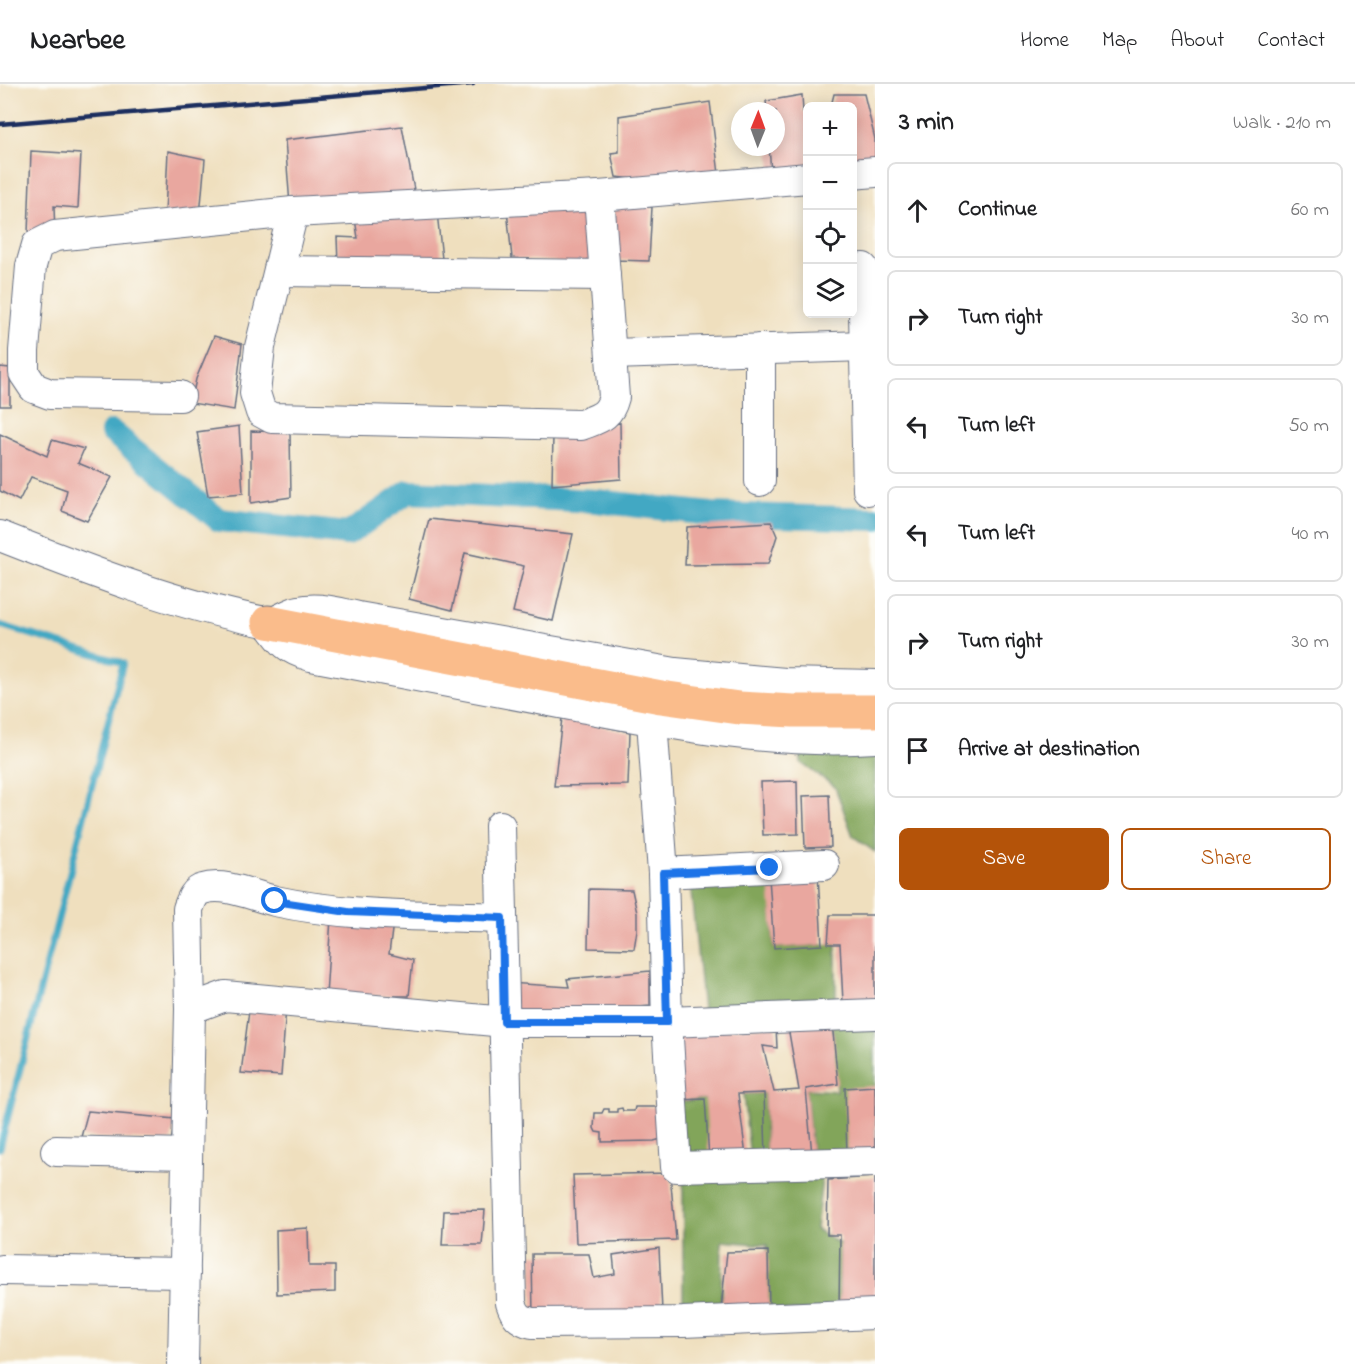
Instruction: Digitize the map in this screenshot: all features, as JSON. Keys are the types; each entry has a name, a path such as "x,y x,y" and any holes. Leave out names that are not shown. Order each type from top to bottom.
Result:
{"highway":[{"path":"268,622 661,697 739,708 793,711 875,711"}],"street":[{"path":"857,174 875,172"},
{"path":"180,396 50,394 34,388 24,373 24,351 31,266 38,245 55,236 293,212 599,196 803,178"},
{"path":"293,212 260,347 255,393 261,412 272,418 581,424 601,417 611,410 614,397 599,196"},
{"path":"863,268 868,490"},
{"path":"279,271 605,275"},
{"path":"612,354 865,346"},
{"path":"760,349 760,481"},
{"path":"0,536 114,580 183,601 268,622 297,611 315,609 675,673 785,683 875,685"},
{"path":"268,622 284,644 293,651 311,656 652,721 736,734 777,738 854,740 875,738"},
{"path":"652,721 663,873 667,1022 676,1167 875,1162"},
{"path":"500,826 511,1302 514,1313 522,1321 532,1323 683,1322 875,1314"},
{"path":"663,873 824,865"},
{"path":"183,1364 190,1009 188,909 192,898 201,889 216,887 275,901 348,912 502,918"},
{"path":"190,1009 225,996 504,1022 667,1022 875,1014"},
{"path":"56,1151 187,1155"},
{"path":"2,1270 185,1273"}],"green space":[{"path":"875,739 875,852 853,836 835,787 801,763 800,744"},
{"path":"770,868 774,948 836,944 836,1002 704,1020 689,872"},
{"path":"875,1018 875,1157 676,1167 672,1102 705,1099 750,1158 743,1094 764,1093 766,1156 812,1154 806,1089 837,1091 832,1022"},
{"path":"823,1171 816,1229 840,1244 839,1310 769,1311 767,1245 722,1241 721,1309 683,1315 683,1179"}],"building":[{"path":"834,94 864,94 875,139 875,159 857,161 857,102 832,102"},
{"path":"802,95 803,169 771,172 770,156 785,156 785,102 766,101"},
{"path":"710,102 719,174 664,182 616,177 611,153 619,152 619,116"},
{"path":"402,126 415,195 290,205 285,140"},
{"path":"31,151 81,154 78,208 54,206 55,236 28,233"},
{"path":"168,151 205,159 200,216 165,214"},
{"path":"593,196 593,265 512,258 507,210"},
{"path":"614,206 652,207 649,261 614,260"},
{"path":"437,212 442,259 338,264 337,237 358,238 355,219"},
{"path":"214,336 242,344 234,410 191,403 196,379"},
{"path":"0,367 10,368 10,406 0,406"},
{"path":"620,423 621,479 552,485 553,434"},
{"path":"239,426 243,493 208,496 197,432"},
{"path":"251,431 290,432 291,497 251,503"},
{"path":"0,434 47,456 52,440 84,449 78,463 112,477 87,521 62,511 67,490 31,477 19,501 0,491"},
{"path":"429,519 573,534 553,621 513,612 524,566 465,553 452,610 409,599"},
{"path":"771,522 777,536 768,564 685,565 687,527"},
{"path":"562,718 630,732 628,785 554,786"},
{"path":"797,781 798,834 763,835 761,782"},
{"path":"829,795 831,847 805,848 803,796"},
{"path":"818,874 822,945 774,948 769,878"},
{"path":"589,889 632,890 637,913 634,949 588,948"},
{"path":"830,915 875,915 875,1002 843,1002 840,944 828,944"},
{"path":"331,918 393,922 389,954 413,960 409,996 326,996"},
{"path":"650,971 650,1006 574,1013 504,1013 508,983 569,987 567,979"},
{"path":"250,1003 286,1007 281,1076 241,1073"},
{"path":"832,1022 838,1084 806,1089 812,1155 766,1156 764,1093 738,1094 746,1156 709,1158 705,1099 679,1100 667,1033 776,1026 777,1048 763,1046 774,1092 799,1090 788,1027"},
{"path":"875,1086 875,1156 847,1155 845,1088"},
{"path":"635,1107 666,1107 669,1137 654,1141 602,1142 602,1133 596,1132 594,1128 595,1113 602,1113 604,1109 617,1112 617,1109 622,1108 623,1111 634,1111"},
{"path":"88,1111 175,1119 171,1141 81,1137"},
{"path":"670,1173 676,1240 576,1243 573,1175"},
{"path":"875,1177 875,1313 839,1310 840,1235 827,1235 828,1180"},
{"path":"485,1210 482,1245 442,1245 444,1211"},
{"path":"308,1228 309,1266 335,1266 335,1292 277,1294 276,1230"},
{"path":"659,1248 662,1311 533,1318 532,1254 589,1254 594,1278 615,1274 613,1255"},
{"path":"768,1251 769,1311 721,1309 727,1252"}],"waterway":[{"path":"112,432 219,520 348,534 408,492 596,501 711,514 875,519"},
{"path":"0,625 123,663 0,1148"}],"railway":[{"path":"0,124 473,84"}],"route":[{"path":"275,901 348,912 502,918 504,1022 667,1022 663,873 770,868"}]}
